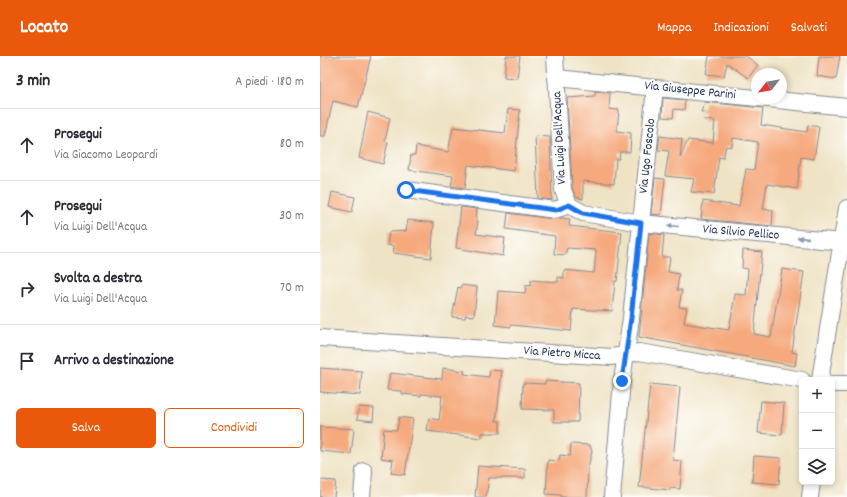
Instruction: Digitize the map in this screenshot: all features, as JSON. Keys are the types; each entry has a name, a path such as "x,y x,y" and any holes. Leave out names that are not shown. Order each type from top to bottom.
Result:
{"street":[{"name":"Via Luigi Dell'Acqua","path":"555,56 563,190 569,205"},
{"name":"Via Giuseppe Parini","path":"556,78 847,107"},
{"name":"Via Ugo Foscolo","path":"641,223 655,88"},
{"path":"406,190 556,210 569,205 583,213 641,223 622,381 612,497"},
{"path":"821,377 843,245 847,208"},
{"name":"Via Silvio Pellico","path":"641,223 843,245"},
{"name":"Via Pietro Micca","path":"320,338 612,357 639,352 799,379"},
{"path":"835,384 847,384"},
{"path":"362,497 364,471"},
{"path":"810,497 812,485"}],"building":[{"path":"320,56 371,56 358,107 333,101 325,136 320,136"},
{"path":"506,56 520,56 517,78 504,77"},
{"path":"709,56 746,56 758,65 756,68 751,68 751,74 748,78 727,63 724,76 706,74"},
{"path":"819,56 840,56 836,79 817,76"},
{"path":"595,91 610,93 609,109 619,110 617,131 631,133 630,152 620,152 619,159 616,159 614,184 583,181 583,199 576,197 572,188 567,98 595,96"},
{"path":"663,98 685,100 684,110 674,109 673,118 662,117"},
{"path":"705,102 763,108 761,125 807,132 808,125 819,127 814,159 801,157 797,189 767,184 763,209 773,210 772,226 701,219 703,201 739,206 746,169 754,170 758,142 733,138 732,147 726,146 723,158 719,157 714,194 691,192 694,179 665,176 669,151 658,150 660,136 682,139 680,158 688,140 713,143 715,121 704,120 705,112 701,112"},
{"path":"508,109 520,110 514,171 468,165 465,188 451,186 453,176 409,170 411,155 415,155 416,146 448,152 453,127 505,133"},
{"path":"368,112 390,118 385,141 388,142 383,164 359,158"},
{"path":"535,136 550,137 552,200 538,198"},
{"path":"655,178 665,179 661,215 651,214"},
{"path":"332,192 355,197 352,212 329,207"},
{"path":"461,207 477,209 476,221 478,221 476,234 505,238 503,256 456,248"},
{"path":"508,213 554,219 570,219 569,226 622,232 612,311 573,309 571,331 511,325 511,327 495,325 498,291 525,293 526,285 531,286 531,280 558,282 558,277 564,278 564,270 594,273 596,250 567,248 565,255 554,254 555,236 506,229"},
{"path":"408,220 434,223 431,258 393,253 394,246 387,245 389,232 406,231"},
{"path":"649,233 664,235 662,257 670,257 668,272 679,274 677,290 682,290 679,307 687,308 684,323 729,330 735,294 746,295 748,269 742,268 743,250 762,252 754,334 771,337 782,269 804,272 792,352 797,353 795,366 639,337"},
{"path":"461,285 477,287 474,316 466,315 465,318 452,317 458,287 461,288"},
{"path":"320,368 362,371 360,395 320,392"},
{"path":"443,368 465,371 464,374 489,377 490,370 502,371 496,421 500,421 500,433 482,433 482,438 427,431 429,418 439,420 442,396 402,394 402,391 387,390 390,373 442,379"},
{"path":"545,381 579,383 578,422 554,422 554,410 522,409 523,383 545,384"},
{"path":"650,384 680,387 673,460 682,461 680,489 670,488 670,490 639,487"},
{"path":"761,401 784,403 782,435 758,433"},
{"path":"359,407 374,408 373,421 357,419"},
{"path":"399,417 413,419 405,475 391,473 393,460 381,458 384,429 397,430"},
{"path":"320,427 354,429 351,454 320,451"},
{"path":"571,444 590,445 592,451 588,468 587,497 561,497 561,495 546,494 548,460 559,461 560,455 570,456"},
{"path":"754,456 781,458 779,484 752,482"},
{"path":"478,466 525,469 525,478 489,478 486,497 475,497"},
{"path":"320,480 336,481 334,497 320,497"}],"route":[{"path":"406,190 556,210 569,205 583,213 641,223 631,318 622,381"}]}
